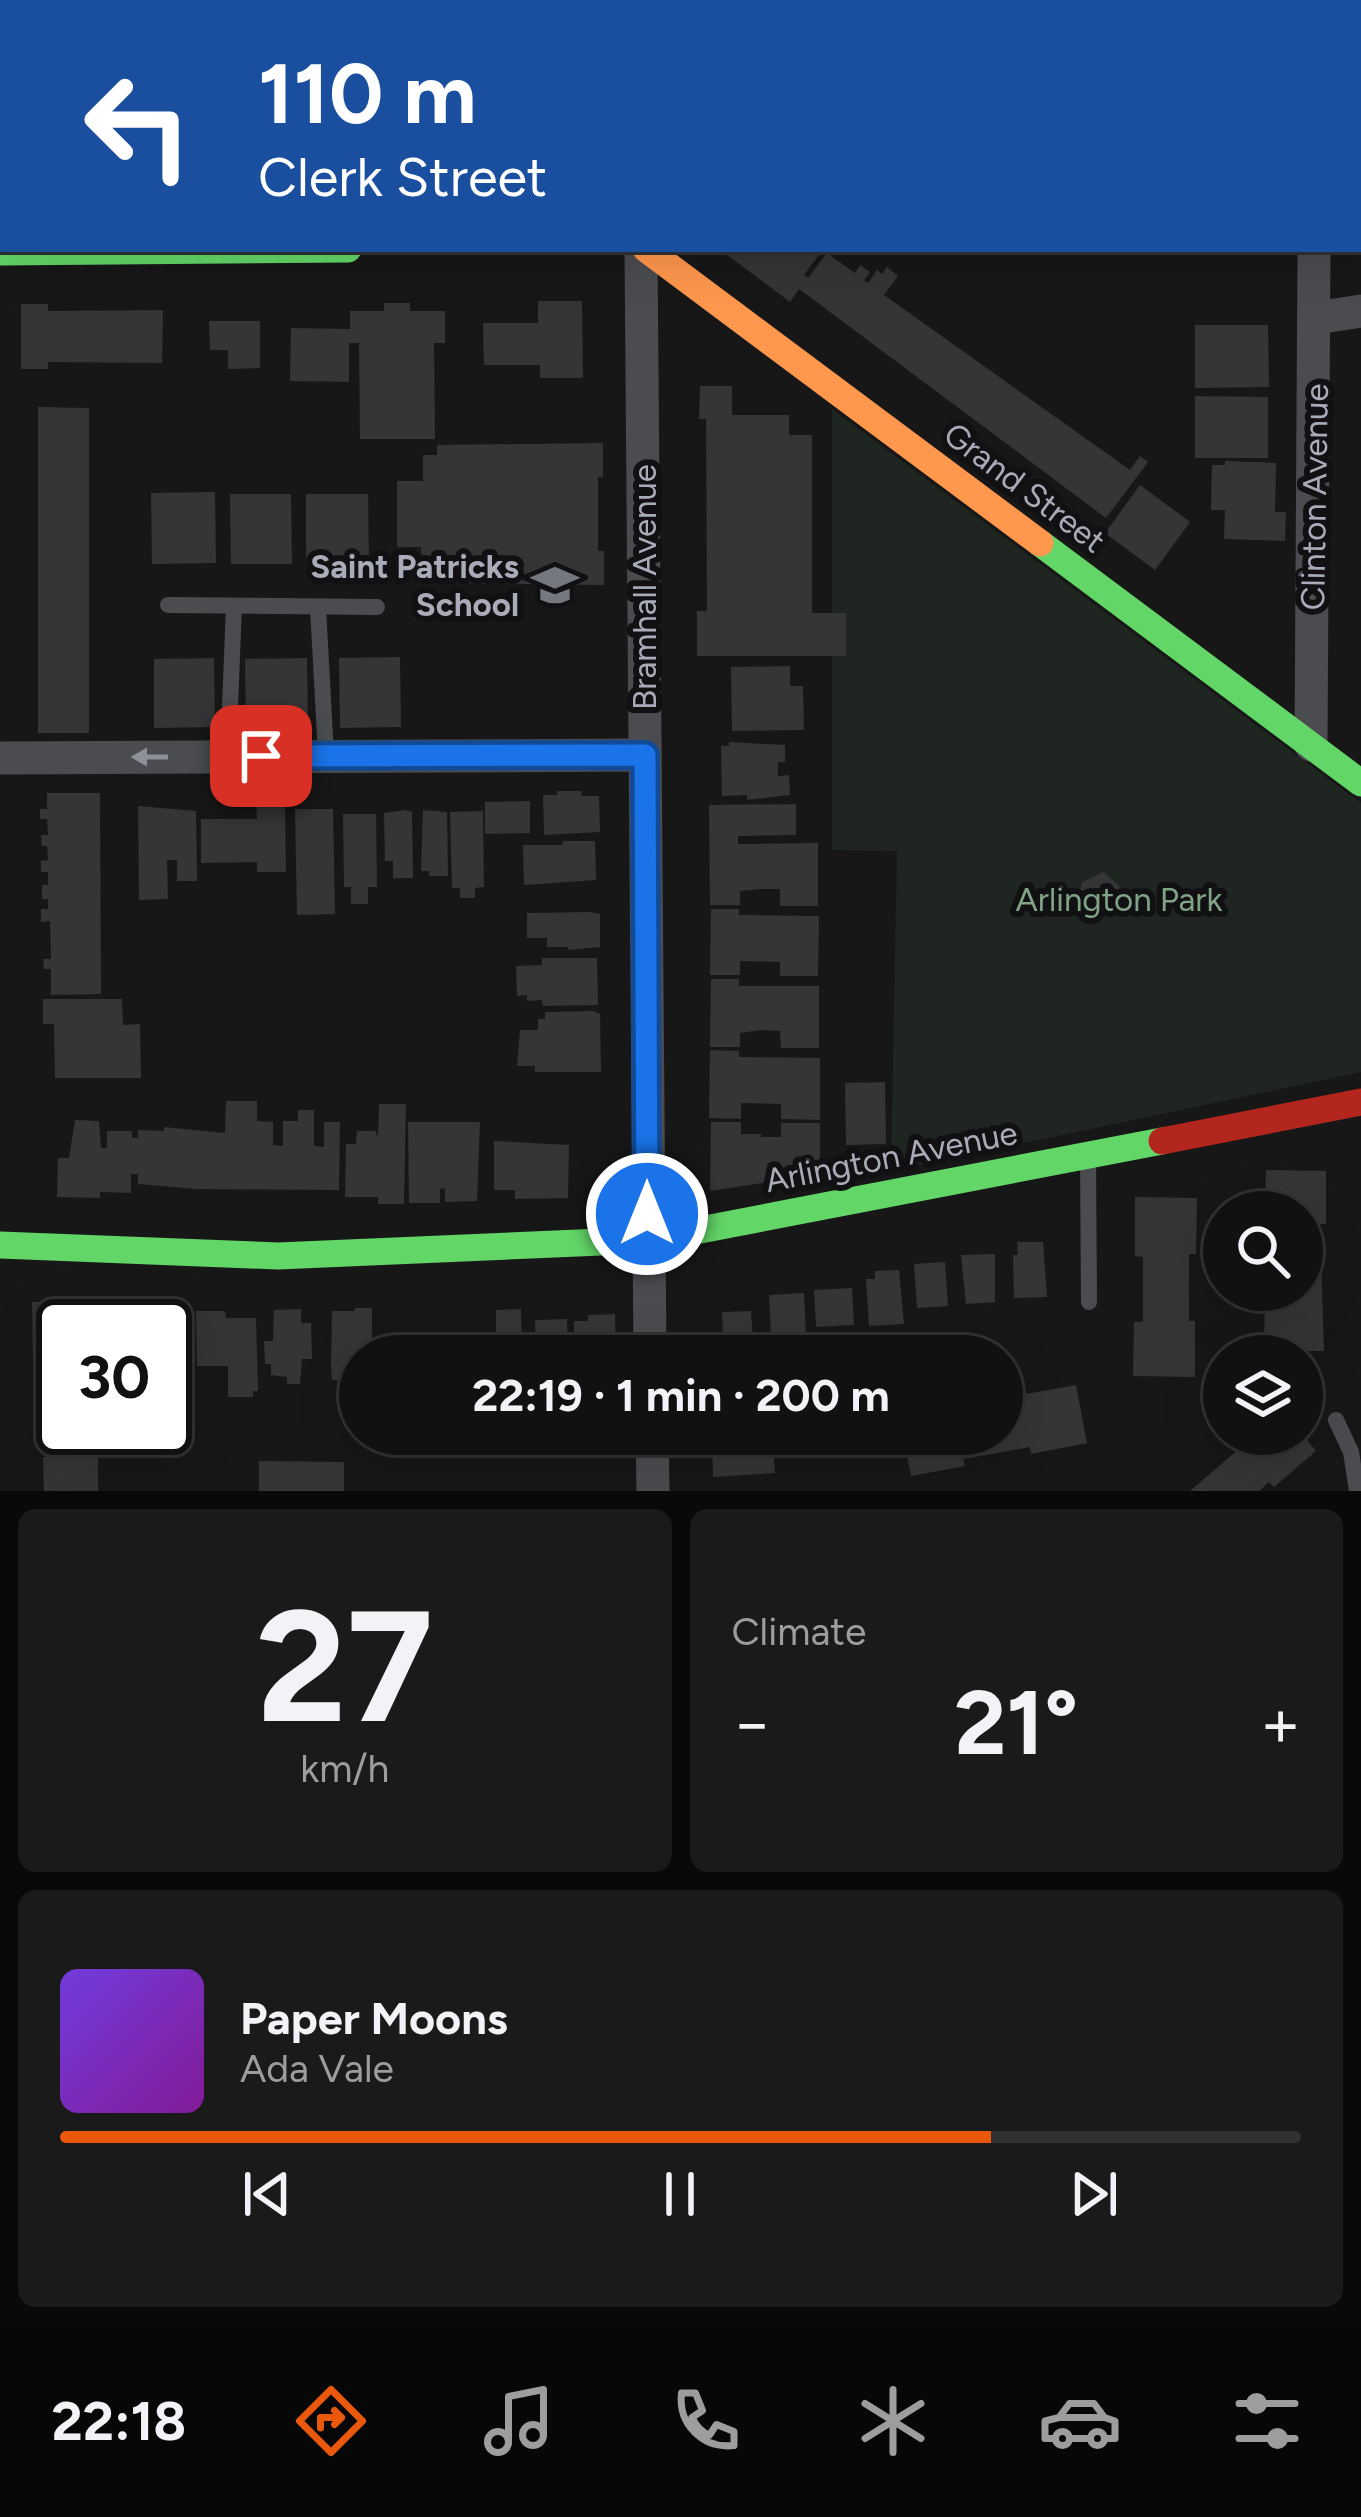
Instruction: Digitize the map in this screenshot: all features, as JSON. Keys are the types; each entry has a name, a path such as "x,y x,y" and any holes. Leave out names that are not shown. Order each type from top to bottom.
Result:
{"street":[{"name":"Bramhall Avenue","path":"644,252 649,1335"},
{"name":"Grand Street","path":"648,252 1361,783"},
{"name":"Clinton Avenue","path":"1311,745 1314,252"},
{"path":"1316,317 1361,310"},
{"path":"0,758 645,755"},
{"name":"Arlington Avenue","path":"0,1245 278,1256 647,1240 1361,1102"},
{"path":"652,1455 653,1491"}],"lane":[{"path":"168,605 377,607"},
{"path":"228,757 234,606"},
{"path":"318,607 326,756"},
{"path":"1088,1155 1089,1302"},
{"path":"1336,1420 1351,1452 1357,1491"}],"green space":[{"name":"Arlington Park","path":"832,409 1361,803 1361,1072 891,1171 897,851 832,850"}],"building":[{"path":"723,252 821,252 804,275 808,278 827,253 855,273 860,265 870,272 864,280 868,283 877,270 882,274 887,267 898,276 884,295 1130,470 1140,456 1148,462 1106,518 799,289 790,302"},
{"path":"538,301 582,301 583,378 540,378 540,365 484,365 483,323 538,323"},
{"path":"384,303 410,303 410,311 445,311 445,343 434,343 435,439 360,439 359,343 349,343 349,382 290,381 291,328 350,329 350,311 384,311"},
{"path":"21,304 48,304 48,311 163,310 162,363 48,362 48,369 21,369"},
{"path":"209,321 260,321 260,368 228,369 228,350 210,350"},
{"path":"1195,325 1268,325 1269,387 1195,388"},
{"path":"700,386 732,386 732,415 789,415 789,435 812,435 812,613 846,613 846,656 697,656 697,611 707,611 706,419 699,419"},
{"path":"1195,396 1268,397 1268,458 1195,458"},
{"path":"38,407 89,408 89,733 38,733"},
{"path":"603,443 598,551 604,551 604,585 437,583 437,573 422,573 421,547 397,547 397,481 423,481 423,455 437,455 437,445"},
{"path":"1225,461 1276,463 1275,512 1286,512 1285,541 1224,539 1225,510 1211,510 1212,465 1225,465"},
{"path":"1140,485 1190,522 1155,570 1105,533"},
{"path":"215,492 216,563 152,564 151,493"},
{"path":"230,494 291,494 292,564 231,564"},
{"path":"306,494 368,494 369,564 306,564"},
{"path":"400,657 401,727 340,728 339,658"},
{"path":"214,658 215,727 154,728 154,659"},
{"path":"307,658 308,728 246,729 245,659"},
{"path":"790,666 790,686 803,686 804,730 732,731 731,667"},
{"path":"729,742 785,745 785,762 778,762 778,776 789,775 790,795 747,800 747,795 722,796 721,746"},
{"path":"557,791 599,796 600,832 544,835 543,795 557,795"},
{"path":"47,793 100,793 101,994 51,995 51,969 44,969 43,959 51,959 50,921 41,922 41,909 48,909 42,885 48,885 48,872 41,872 41,861 48,860 41,835 48,835 47,819 40,819 40,809 47,809"},
{"path":"256,801 285,801 286,872 257,872 257,862 201,863 201,819 257,819"},
{"path":"530,801 530,833 485,834 485,802"},
{"path":"796,804 796,835 738,836 738,844 818,843 818,906 780,906 780,889 740,891 740,905 710,905 709,805"},
{"path":"138,806 196,811 197,881 177,881 177,860 167,860 168,899 139,900"},
{"path":"295,809 333,809 335,914 297,915"},
{"path":"423,810 447,812 448,876 421,871"},
{"path":"483,811 484,887 475,888 475,898 460,898 460,888 452,888 450,812"},
{"path":"412,812 413,878 393,878 393,861 385,861 384,813"},
{"path":"343,814 376,814 377,887 368,887 368,904 351,904 351,887 344,887"},
{"path":"563,841 595,841 596,880 524,885 523,845 562,845"},
{"path":"1104,872 1122,889 1119,912 1095,919 1078,903 1082,882"},
{"path":"711,909 739,909 739,915 819,916 818,976 780,976 780,962 740,961 740,975 710,975"},
{"path":"527,913 600,914 600,947 568,950 547,947 547,938 527,938"},
{"path":"542,958 597,958 598,1005 543,1006 542,1000 517,996 516,966 542,965"},
{"path":"711,979 739,979 739,986 819,986 819,1048 781,1048 780,1031 761,1030 740,1033 740,1047 710,1047"},
{"path":"43,999 122,999 123,1025 140,1024 141,1078 55,1078 54,1024 43,1024"},
{"path":"545,1012 600,1014 601,1072 535,1072 535,1066 517,1066 520,1030 538,1030 538,1019 545,1019"},
{"path":"710,1050 739,1051 739,1057 820,1058 820,1120 781,1119 781,1104 741,1103 741,1119 709,1118"},
{"path":"885,1082 886,1144 846,1145 845,1083"},
{"path":"226,1101 257,1101 257,1121 273,1122 273,1145 283,1146 283,1121 298,1121 298,1110 314,1110 314,1146 324,1147 324,1122 340,1122 339,1190 196,1189 138,1184 138,1174 131,1174 131,1193 57,1197 58,1158 69,1158 75,1120 99,1121 101,1148 107,1148 107,1131 132,1131 132,1138 138,1138 138,1130 164,1131 164,1127 225,1133"},
{"path":"379,1104 406,1104 404,1204 378,1204 378,1197 345,1197 346,1144 356,1144 357,1131 375,1131 378,1137"},
{"path":"408,1122 480,1122 477,1201 445,1202 445,1188 440,1189 440,1203 409,1203"},
{"path":"711,1122 741,1122 741,1134 761,1137 781,1137 781,1123 820,1123 820,1174 710,1191"},
{"path":"494,1141 569,1145 568,1198 515,1199 515,1190 494,1190"},
{"path":"1266,1170 1326,1171 1326,1224 1323,1191 1266,1191"},
{"path":"1135,1197 1197,1198 1196,1254 1189,1254 1195,1377 1133,1376 1134,1322 1143,1322 1143,1257 1135,1256"},
{"path":"1017,1242 1043,1242 1047,1297 1014,1298"},
{"path":"995,1254 995,1302 966,1304 961,1255"},
{"path":"945,1262 948,1306 917,1308 914,1264"},
{"path":"899,1270 904,1324 869,1326 866,1279 875,1279 875,1271"},
{"path":"852,1288 854,1325 816,1327 814,1290"},
{"path":"804,1293 806,1335 771,1335 769,1295"},
{"path":"32,1302 36,1302 36,1362"},
{"path":"372,1308 372,1335 339,1335 339,1380 332,1380 332,1311"},
{"path":"301,1309 301,1323 311,1323 312,1359 302,1359 300,1384 287,1384 287,1377 271,1375 271,1364 265,1364 264,1341 273,1341 274,1310"},
{"path":"521,1309 522,1335 496,1335 496,1310"},
{"path":"196,1311 256,1318 258,1391 253,1391 253,1397 228,1397 228,1366 197,1366"},
{"path":"751,1311 753,1335 723,1335 722,1312"},
{"path":"1265,1311 1323,1311 1324,1351 1323,1335 1264,1335"},
{"path":"615,1314 616,1335 574,1335 574,1321 588,1321 588,1315"},
{"path":"567,1319 567,1335 535,1335 535,1320"},
{"path":"1076,1385 1087,1443 1031,1454 1030,1447 1023,1448 1023,1394"},
{"path":"712,1455 774,1455 775,1473 713,1477"},
{"path":"907,1455 985,1455 963,1459 965,1466 911,1476"},
{"path":"1232,1455 1311,1455 1274,1487 1269,1482 1259,1491 1190,1491"},
{"path":"98,1456 98,1491 44,1491 43,1457"},
{"path":"259,1461 344,1462 344,1491 259,1491"}],"traffic: fast":[{"path":"1040,543 1361,783"},
{"path":"0,1245 278,1256 648,1240 1162,1141"}],"traffic: slow":[{"path":"650,252 1040,543"}],"traffic: jam":[{"path":"1162,1141 1361,1102"}],"place":[{"name":"Saint Patricks School","path":"555,585"}],"route":[{"path":"261,756 645,755 647,1214"}]}
